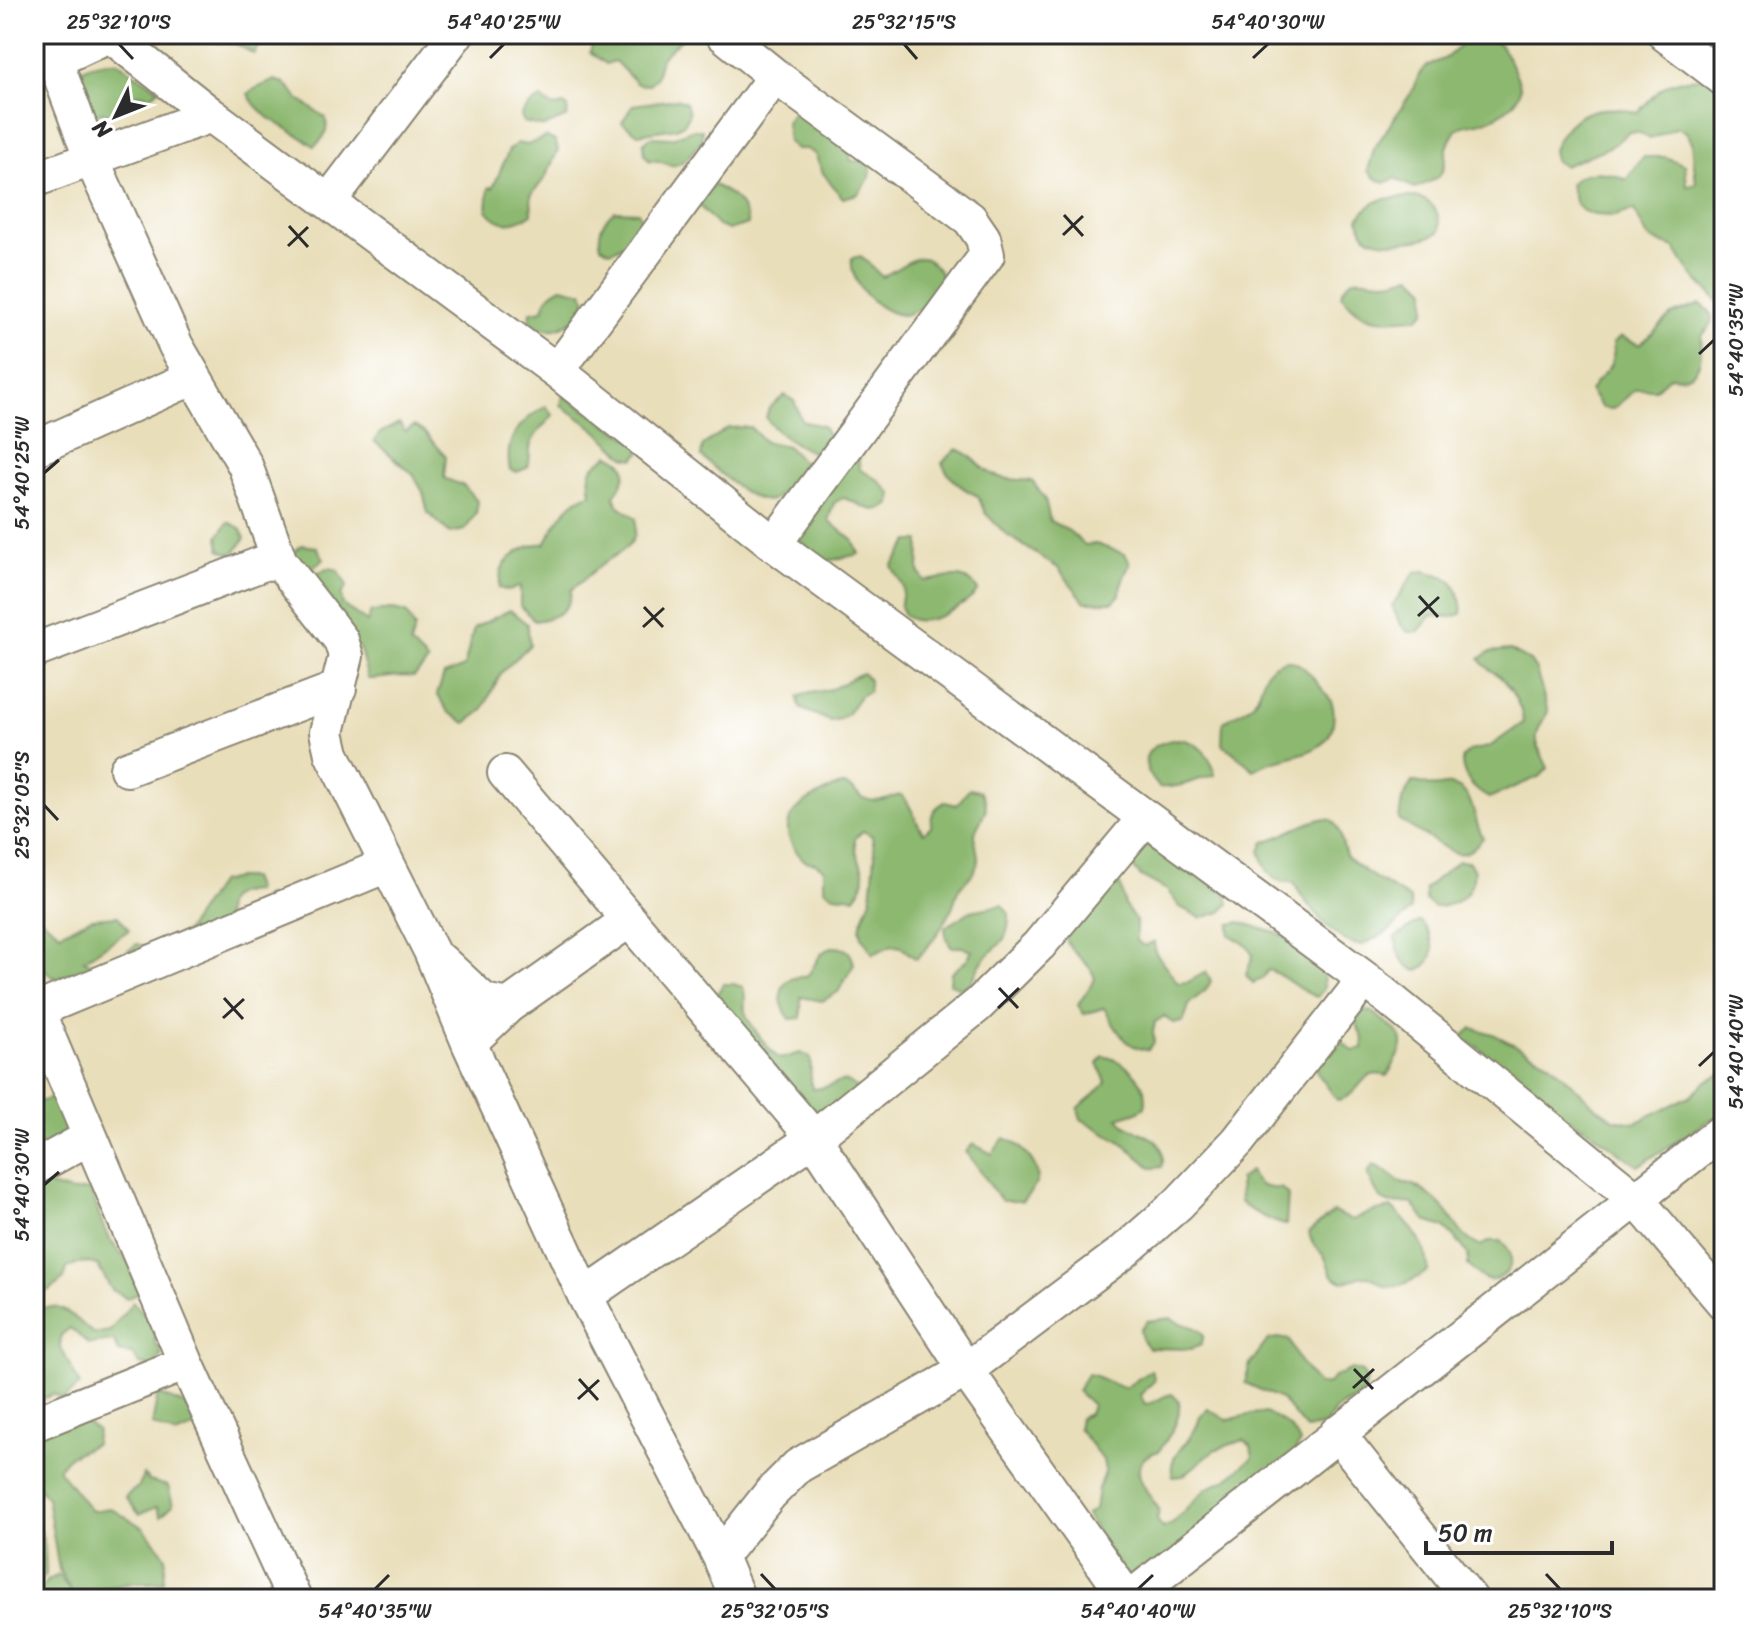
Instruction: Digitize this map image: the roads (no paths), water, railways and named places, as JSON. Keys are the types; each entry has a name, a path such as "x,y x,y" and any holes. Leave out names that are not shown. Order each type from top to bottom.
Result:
{"street":[{"path":"738,1599 720,1557 585,1296 469,1043 431,951 332,754 327,732 346,656 341,640 280,562 245,465 176,346 92,160 51,47 111,34 211,115 557,371 774,544 1365,979 1636,1199 1724,1303"},
{"path":"329,201 456,34"},
{"path":"723,34 775,76 970,219 983,238 987,255 774,544"},
{"path":"1665,34 1724,79"},
{"path":"557,371 775,76"},
{"path":"34,180 211,115"},
{"path":"34,449 194,377"},
{"path":"34,651 264,563 280,562"},
{"path":"127,769 339,688"},
{"path":"505,773 814,1138 966,1370 1128,1599 1724,1130"},
{"path":"585,1296 814,1138 978,1005 1039,945 1145,818"},
{"path":"294,1599 186,1363 35,1007 387,865"},
{"path":"469,1043 508,1006 629,920"},
{"path":"431,951 484,1001 508,1006"},
{"path":"720,1557 770,1494 798,1466 966,1370 1122,1253 1178,1204 1238,1141 1365,979"},
{"path":"34,1168 90,1137"},
{"path":"34,1424 186,1363"},
{"path":"1337,1433 1470,1599"}]}
